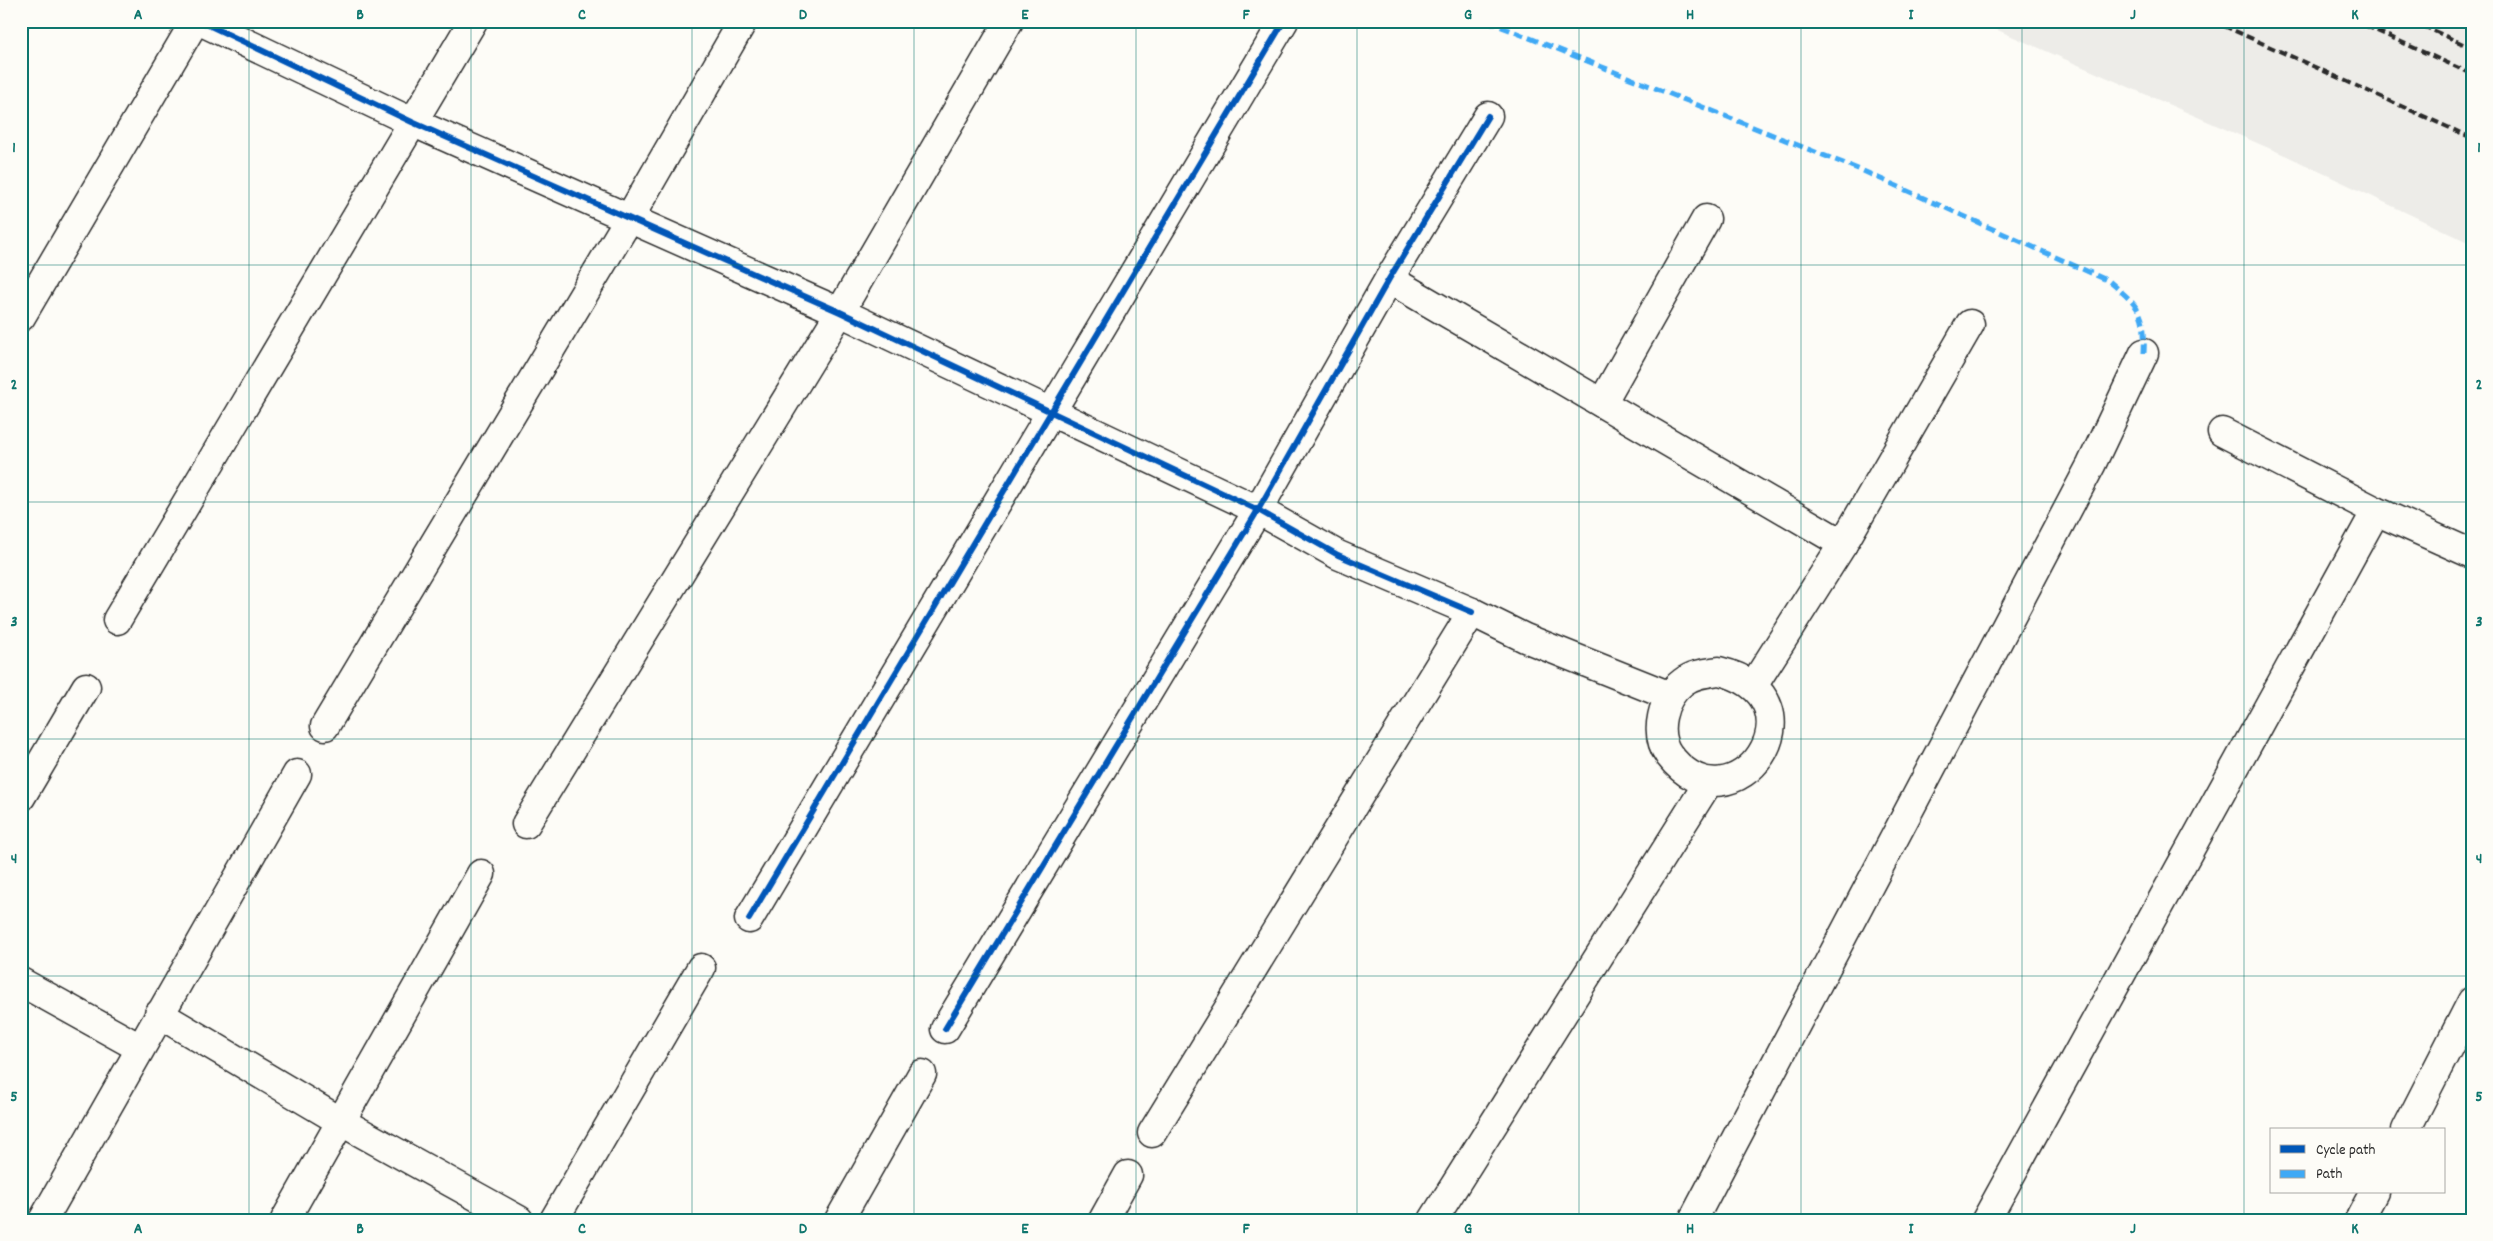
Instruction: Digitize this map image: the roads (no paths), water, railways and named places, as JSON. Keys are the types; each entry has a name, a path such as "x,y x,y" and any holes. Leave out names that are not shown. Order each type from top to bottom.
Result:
{"street":[{"path":"21,317 195,21"},
{"path":"200,21 412,122 630,217 840,312 1258,510 1338,556 1472,612 1526,638 1670,696"},
{"path":"117,620 473,21"},
{"path":"325,726 630,217 743,21"},
{"path":"526,824 840,312 1009,21"},
{"path":"749,919 1284,21"},
{"path":"945,1029 1258,510 1389,279 1488,116"},
{"path":"1602,403 1706,219"},
{"path":"1389,279 1843,544"},
{"path":"1753,686 1843,544 1970,324"},
{"path":"1693,1220 2092,465 2144,353"},
{"path":"2222,432 2376,511 2472,554"},
{"path":"1986,1220 2376,511"},
{"path":"1152,1133 1472,612"},
{"path":"1718,671 1737,675 1753,686 1764,701 1770,719 1769,738 1762,756 1748,770 1732,779 1708,783 1678,766 1667,751 1662,733 1662,714 1670,696 1683,682 1700,674 1718,671"},
{"path":"21,798 86,687"},
{"path":"43,1220 297,774"},
{"path":"1433,1220 1708,783"},
{"path":"285,1220 481,874"},
{"path":"554,1220 702,968"},
{"path":"21,982 140,1048"},
{"path":"2407,1128 2472,1001"},
{"path":"159,1014 340,1121 519,1220"},
{"path":"839,1220 922,1074"},
{"path":"1103,1220 1128,1175"},
{"path":"2360,1220 2373,1194"}],"railway":[{"path":"2213,21 2472,138"},
{"path":"2355,21 2472,74"},
{"path":"2412,21 2472,48"}]}
